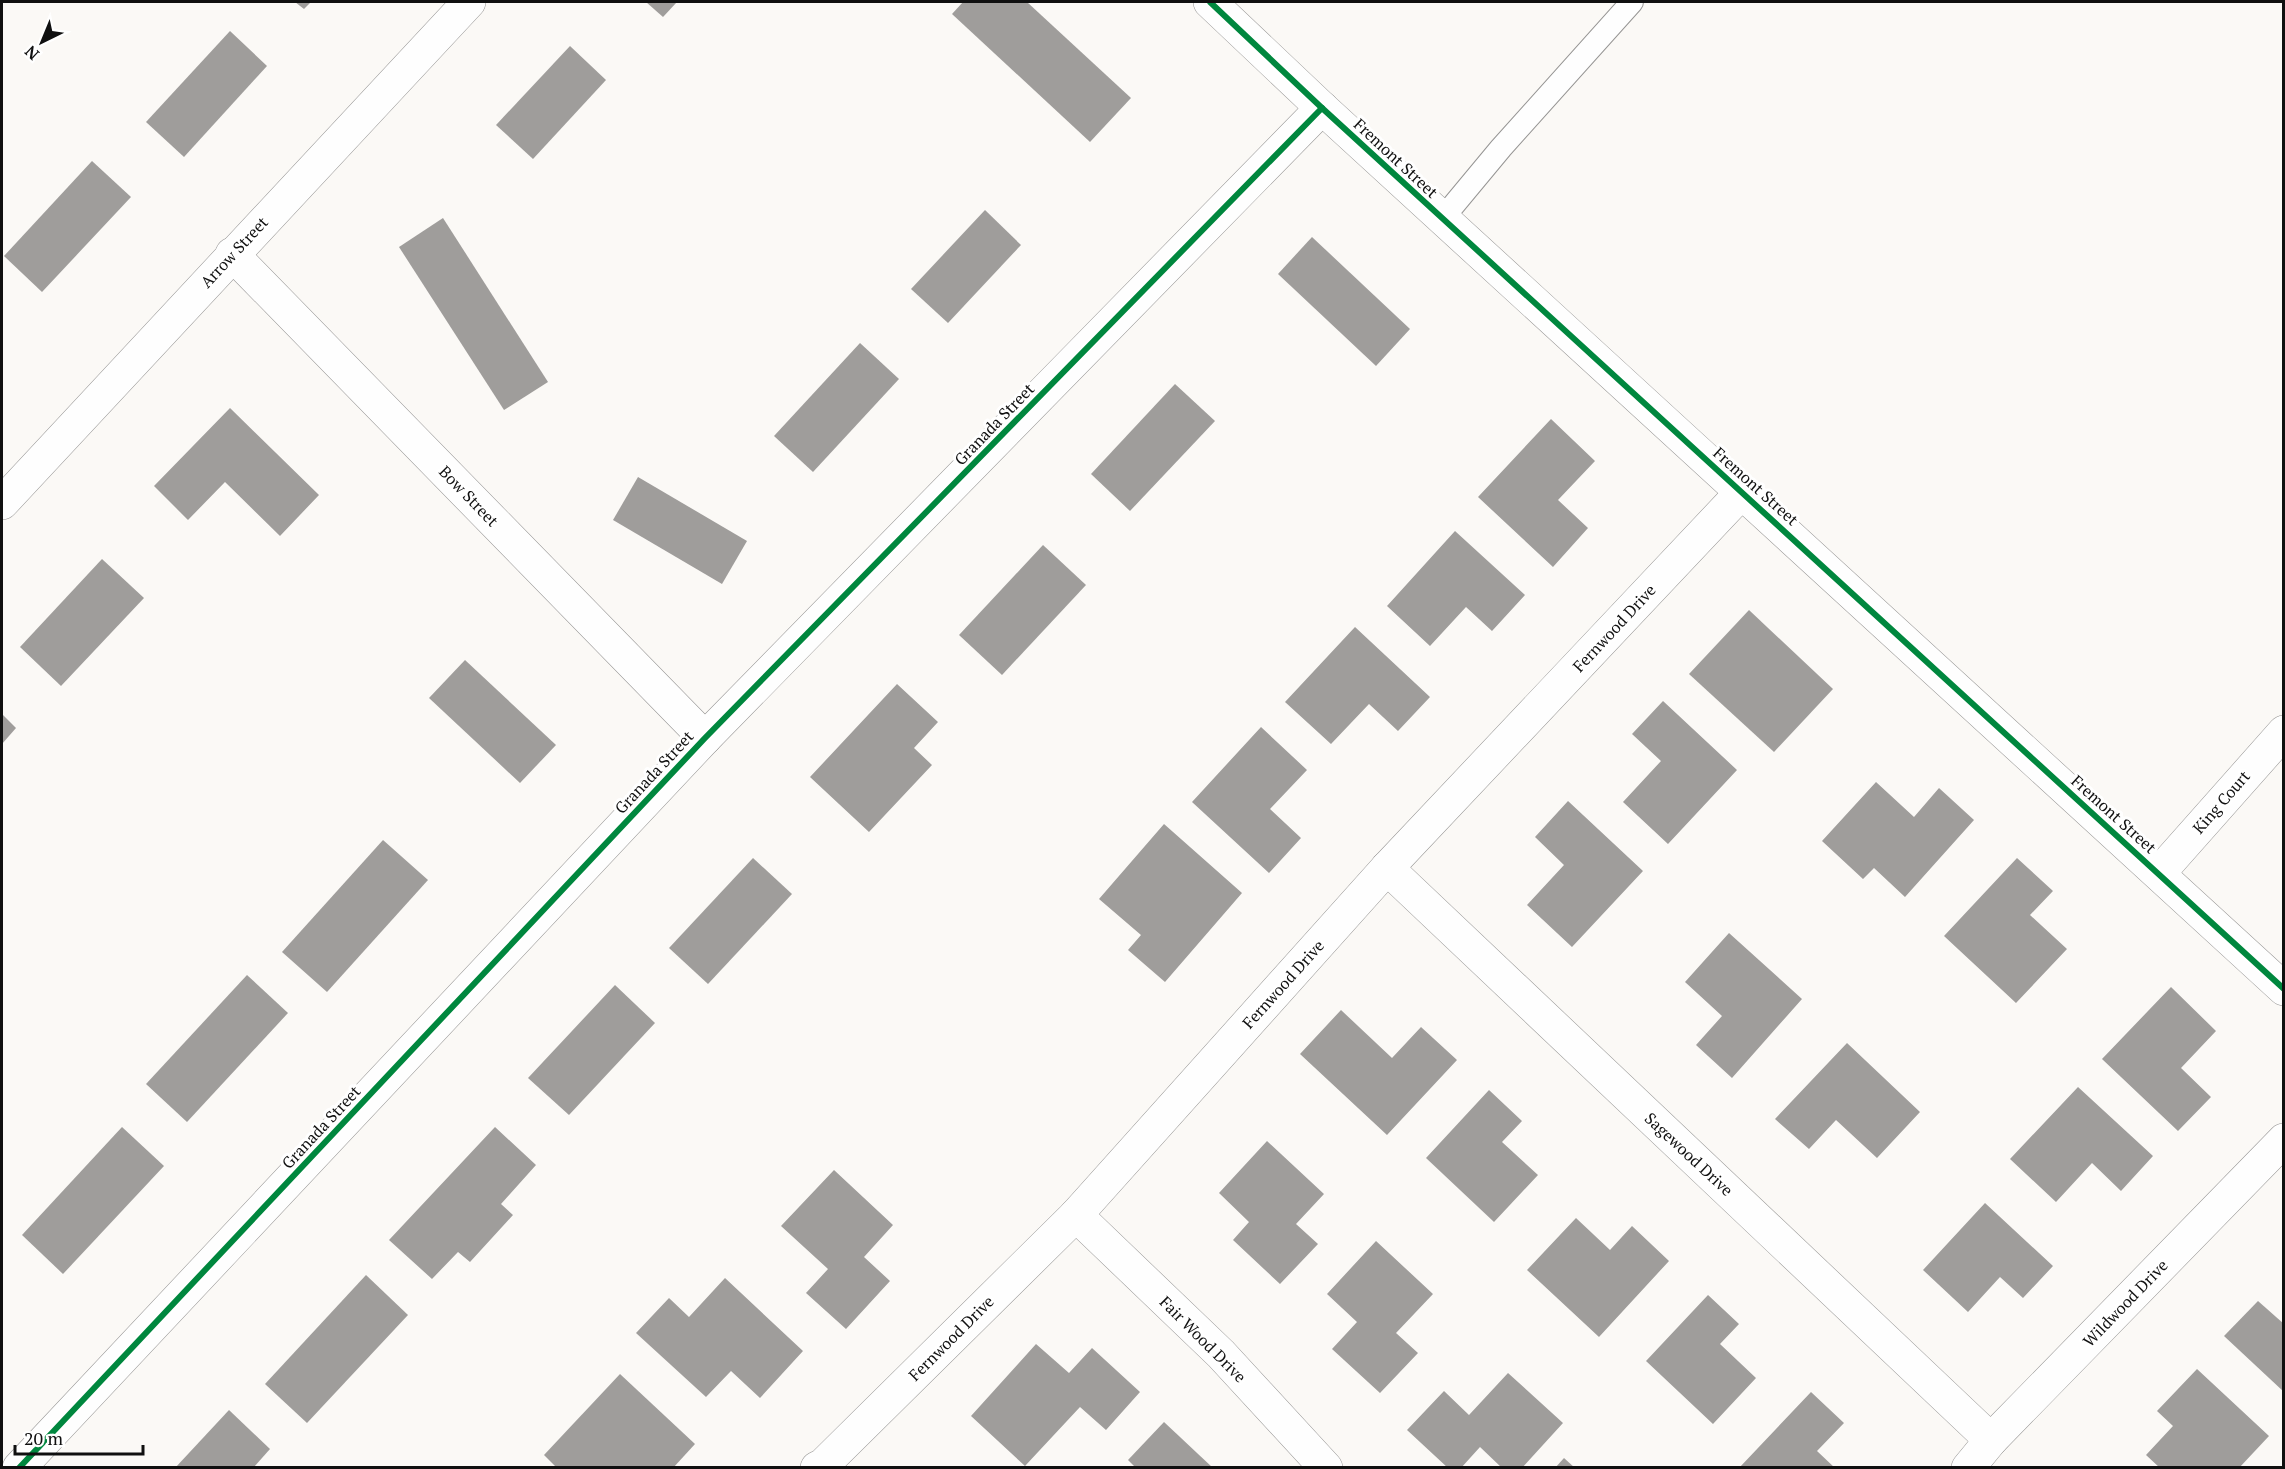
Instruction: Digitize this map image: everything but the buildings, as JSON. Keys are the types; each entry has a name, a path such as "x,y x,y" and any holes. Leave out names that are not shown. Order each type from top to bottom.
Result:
{"street":[{"name":"Arrow Street","path":"2,503 469,2"},
{"name":"Fremont Street","path":"1210,2 1442,219 2283,989"},
{"name":"Granada Street","path":"20,1467 705,738 1322,108"},
{"name":"Bow Street","path":"232,254 705,738"},
{"name":"Fernwood Drive","path":"817,1467 823,1465 1076,1215 1387,868 1742,492"},
{"name":"King Court","path":"2158,873 2283,732"},
{"name":"Sagewood Drive","path":"1387,868 1991,1440"},
{"name":"Wildwood Drive","path":"1968,1467 1991,1440 2283,1140"},
{"name":"Fair Wood Drive","path":"1076,1215 1221,1354 1326,1467"}],"lane":[{"path":"1442,219 1501,148 1632,2"}],"cycle path":[{"path":"1210,2 1322,108 2284,989"},
{"path":"19,1468 705,738 1322,108"}]}
